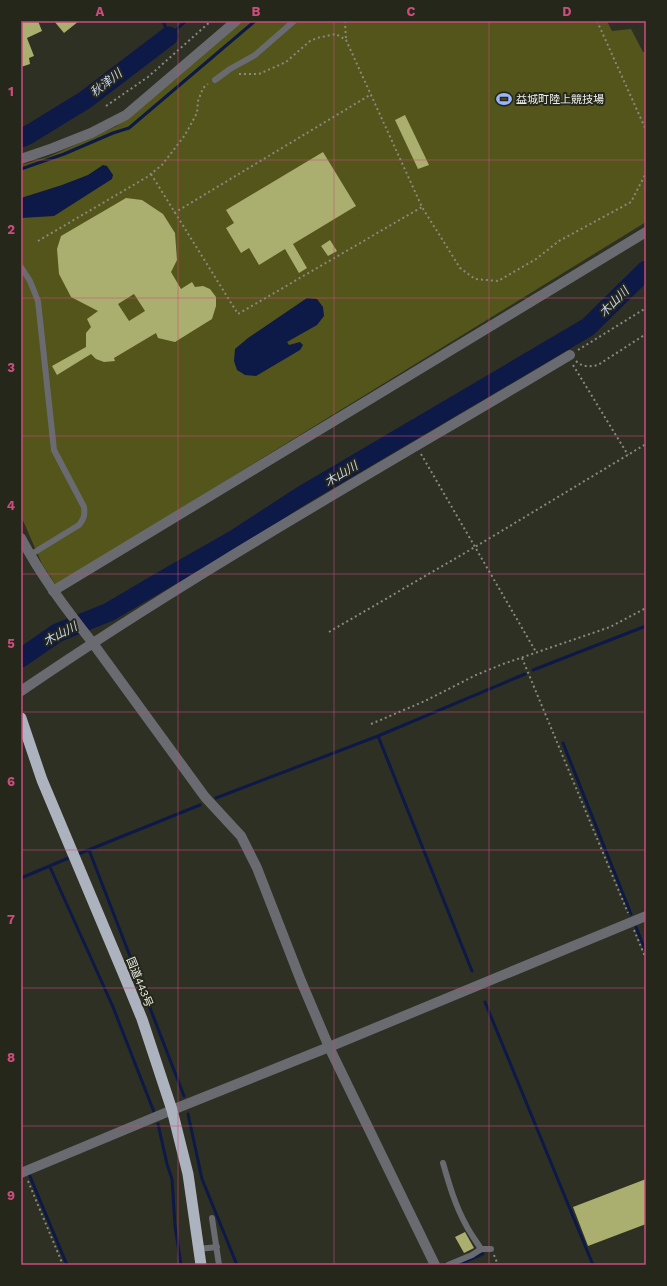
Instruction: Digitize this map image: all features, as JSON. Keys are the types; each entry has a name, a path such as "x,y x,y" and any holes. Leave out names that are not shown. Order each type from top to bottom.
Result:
{"highway":[{"name":"国道443号","path":"21,718 42,780 142,1019 172,1110 188,1174 201,1265"}],"street":[{"path":"21,159 91,133 126,115 236,21"},
{"path":"55,594 646,232"},
{"path":"21,691 92,642 273,531 570,355"},
{"path":"21,538 55,594 92,642 205,797 241,836 257,868 301,981 329,1047 435,1265"},
{"path":"22,1172 646,916"}],"lane":[{"path":"215,80 230,69 255,55 294,21"},
{"path":"21,267 30,281 38,301 54,450 84,507 85,514 79,525 30,555"},
{"path":"443,1163 450,1187 466,1225 481,1248"},
{"path":"212,1218 219,1265"},
{"path":"199,1249 217,1248"},
{"path":"448,1265 472,1255 481,1248 491,1249"}],"path":[{"path":"106,106 148,77 211,21"},
{"path":"345,21 346,40 422,207 460,268 475,279 498,280 536,259 559,242 631,202 646,173"},
{"path":"597,21 646,130"},
{"path":"233,76 239,74 260,74 266,72 286,62 310,41 317,38 336,34 346,40"},
{"path":"38,241 151,174 162,165 184,135 197,113 198,101 203,88 215,80"},
{"path":"174,213 371,95"},
{"path":"151,174 238,314 422,207"},
{"path":"570,355 646,308"},
{"path":"570,355 579,364 589,367 598,365 646,334"},
{"path":"570,355 572,364 628,455"},
{"path":"329,632 475,547 646,444"},
{"path":"417,446 536,652"},
{"path":"371,724 425,701 476,675 503,664 610,628 646,608"},
{"path":"522,658 646,959"},
{"path":"22,1172 62,1265"}],"shaded area":[{"path":"240,21 607,21 612,31 631,29 643,52 646,52 646,222 56,585 42,564 21,516 21,165 48,157 117,126"}],"water":[{"path":"103,165 107,166 113,175 112,179 54,216 21,218 21,198 88,175"},
{"path":"307,298 317,299 323,307 324,316 317,325 287,342 289,345 300,342 303,345 300,350 256,376 245,375 237,370 234,361 235,349 248,338"}],"building":[{"path":"21,21 38,21 42,31 27,38 34,56 29,58 30,64 21,67"},
{"path":"54,21 79,21 64,33"},
{"path":"405,115 429,165 418,169 395,120"},
{"path":"323,152 356,206 293,244 307,268 299,273 285,249 259,265 249,248 241,253 226,228 234,223 226,210"},
{"path":"126,198 142,200 163,214 175,233 177,260 171,272 181,289 192,282 195,287 203,286 210,289 216,297 216,306 212,319 175,342 158,338 156,333 114,358 115,361 104,362 96,359 91,354 57,375 52,366 86,347 86,333 91,327 87,319 98,311 71,297 59,274 57,249 61,236","holes":["134,294 145,311 129,321 118,304"]},
{"path":"330,240 337,251 328,256 321,246"},
{"path":"646,1179 646,1224 588,1246 573,1207"},
{"path":"465,1232 474,1248 464,1253 455,1237"}],"waterway":[{"name":"秋津川","path":"163,21 169,36 186,21"},
{"path":"21,169 64,154 113,133 129,128 255,21"},
{"name":"秋津川","path":"21,138 85,100 169,36"},
{"name":"木山川","path":"21,658 57,633 109,612 235,539 301,496 588,327 646,270"},
{"path":"533,670 646,626"},
{"path":"216,798 378,736 525,674"},
{"path":"378,736 472,971"},
{"path":"563,743 631,914"},
{"path":"76,855 200,805"},
{"path":"89,850 184,1096"},
{"path":"21,878 71,857"},
{"path":"50,867 113,1007 154,1112"},
{"path":"636,927 646,952"},
{"path":"485,1002 593,1265"},
{"path":"188,1114 202,1179 237,1265"},
{"path":"158,1124 172,1179 175,1226 181,1265"},
{"path":"29,1174 67,1265"},
{"path":"458,1265 483,1254"}],"place":[{"name":"益城町陸上競技場","path":"504,99"}]}
